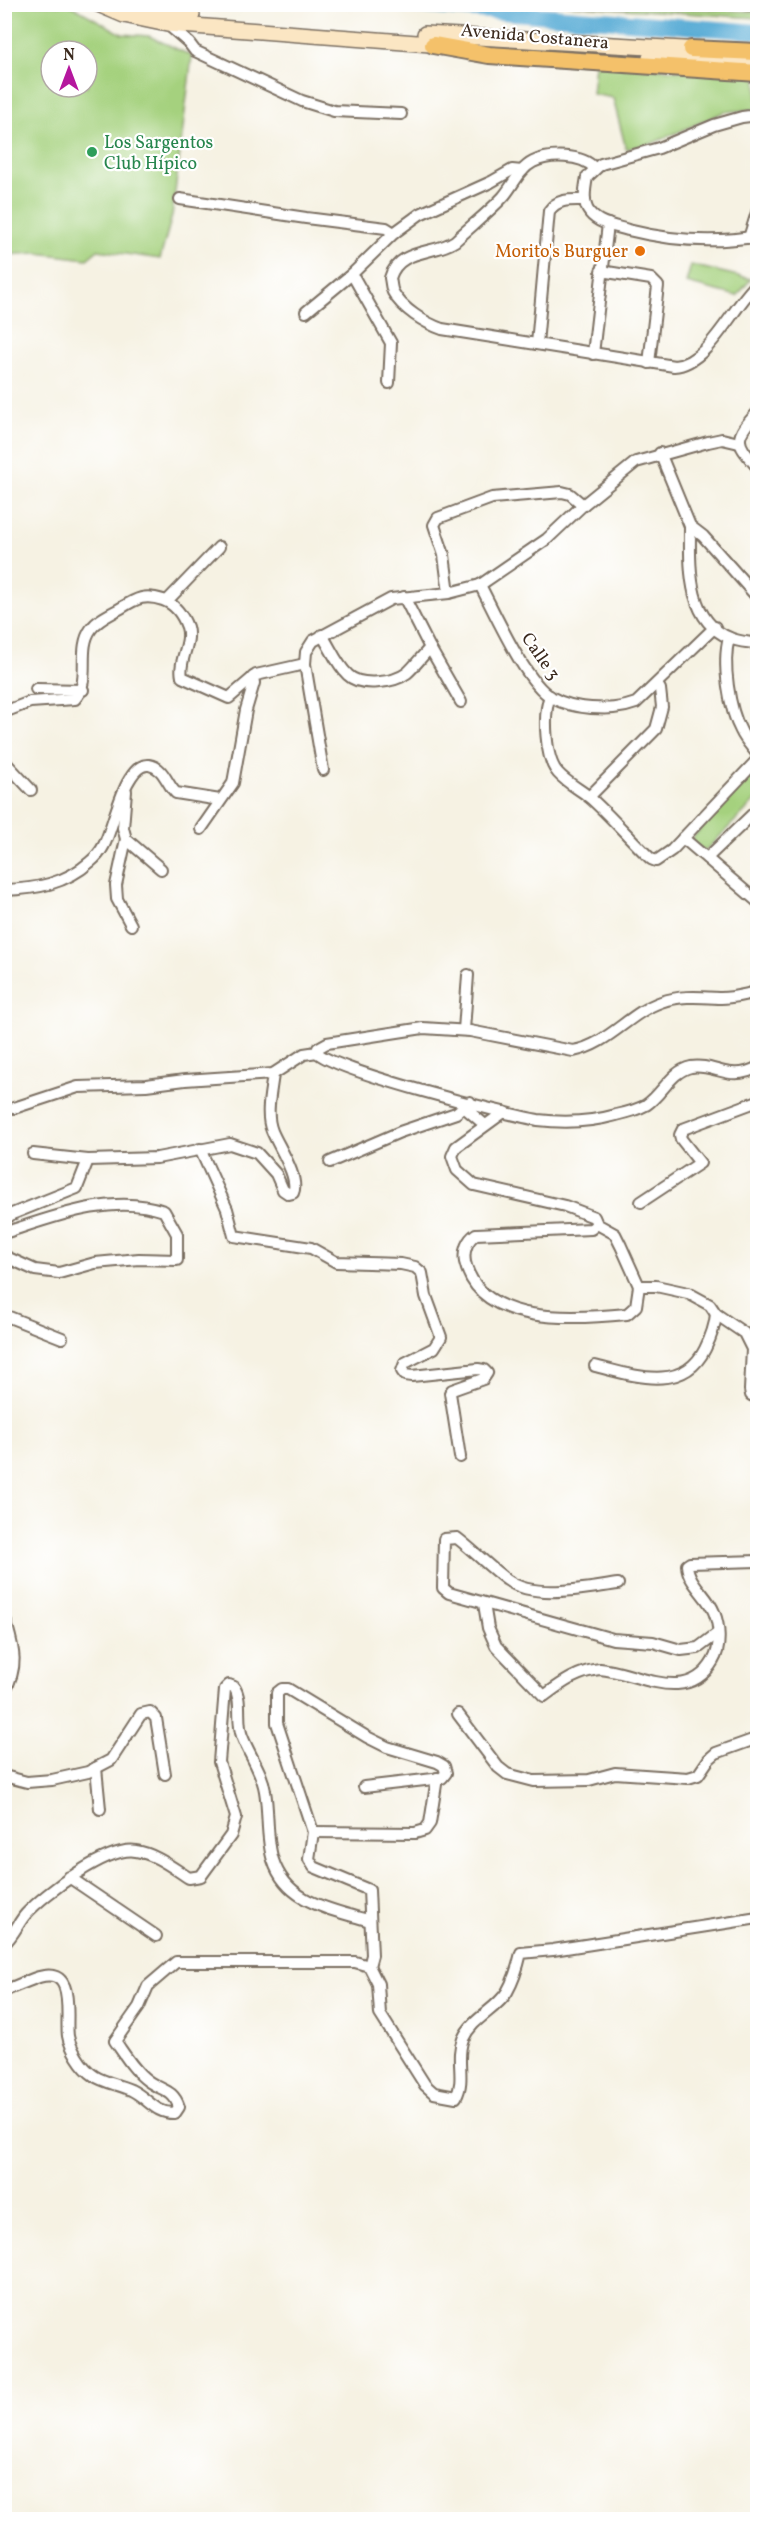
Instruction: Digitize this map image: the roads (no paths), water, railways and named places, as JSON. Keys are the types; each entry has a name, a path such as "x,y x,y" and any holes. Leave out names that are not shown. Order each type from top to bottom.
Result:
{"main road":[{"name":"Avenida Costanera","path":"98,4 124,15 166,24 433,45 489,55 758,72"},
{"name":"Avenida Costanera","path":"128,4 172,14 427,34 758,52"},
{"path":"433,45 616,57 758,60"},
{"path":"691,49 758,60"}],"street":[{"path":"743,4 758,6"},
{"path":"166,24 195,51 302,101 334,111 401,114"},
{"path":"758,115 714,125 659,148 601,164 594,168 587,177 585,200 590,214 608,224 674,239 704,242 753,237 758,208"},
{"path":"594,168 581,160 550,158 533,162 522,171 503,197 455,241 447,246 411,255 398,265 390,278 392,292 426,324 442,329 649,363 683,365 698,357 758,283"},
{"path":"306,312 352,274 394,233 420,214 512,170 522,171"},
{"path":"180,199 386,228 394,233"},
{"path":"537,344 549,211 554,204 562,200 585,200"},
{"path":"593,354 608,224"},
{"path":"601,271 651,279 658,286 649,363"},
{"path":"352,274 391,344 389,383"},
{"path":"758,412 742,434 739,443 743,453 758,468"},
{"path":"323,770 305,664 308,648 322,635 391,599 449,593 480,585 547,539 583,505 636,462 660,453 722,439 739,443"},
{"path":"660,453 690,526 690,575 694,597 704,615 729,638 758,644"},
{"path":"449,593 444,555 435,521 502,496 562,492 570,494 583,505"},
{"path":"690,526 703,536 758,598"},
{"path":"167,601 219,547"},
{"name":"Calle 3","path":"480,585 524,666 550,696 576,707 622,708 636,703 715,627"},
{"path":"4,712 30,702 75,699 83,690 86,640 90,630 99,621 141,596 167,601 181,615 188,629 187,647 181,669 182,677 229,698 253,677 266,671 305,664"},
{"path":"404,597 461,702"},
{"path":"322,635 348,676 357,681 388,680 406,674 430,648"},
{"path":"550,696 546,711 547,738 557,773 589,797 651,860 656,861 683,838 758,757 741,732 732,710 728,682 729,638"},
{"path":"201,829 233,783 246,710 254,683 253,677"},
{"path":"589,797 656,729 662,707 660,689 657,684"},
{"path":"36,688 83,690"},
{"path":"4,761 31,790"},
{"path":"4,890 37,888 60,881 91,861 104,846 113,816 136,769 147,765 158,770 176,794 220,800"},
{"path":"125,790 128,793 123,828 126,839 116,885 117,899 131,925"},
{"path":"707,858 758,809"},
{"path":"683,838 738,888 758,902"},
{"path":"126,839 161,869"},
{"path":"464,1030 468,975"},
{"path":"317,1052 318,1048 327,1043 423,1028 464,1030 573,1051 584,1049 603,1039 647,1008 661,1002 676,998 701,996 722,998 758,992"},
{"path":"14,1108 78,1087 146,1085 273,1074 304,1054 317,1052"},
{"path":"317,1052 334,1063 467,1105 539,1120 558,1121 586,1120 616,1115 647,1104 677,1075 694,1066 727,1074 750,1071 758,1067"},
{"path":"33,1154 88,1160 157,1158 230,1144 257,1154 276,1174 283,1190 293,1193 295,1182 270,1128 269,1113 273,1074"},
{"path":"641,1202 700,1163 681,1139 683,1129 758,1101"},
{"path":"467,1105 485,1125"},
{"path":"330,1162 467,1105"},
{"path":"504,1112 461,1143 453,1152 452,1160 464,1178 474,1185 493,1191 565,1206 594,1217 597,1224 615,1234 639,1286 636,1306 627,1314 549,1317 494,1301 474,1285 465,1257 468,1240 476,1234 591,1229 597,1224"},
{"path":"200,1149 227,1209 234,1236 311,1248 336,1262 401,1264 415,1267 422,1273 426,1296 441,1337 434,1348 405,1363 402,1371 405,1375 412,1376 478,1369 487,1373 483,1379 452,1390 450,1393 460,1457"},
{"path":"4,1220 12,1214 76,1188 88,1160"},
{"path":"4,1233 82,1208 148,1206 164,1211 177,1234 177,1260 139,1259 95,1263 59,1273 36,1270 4,1256"},
{"path":"639,1286 656,1286 688,1293 710,1305 716,1314 744,1333 752,1349 751,1395 758,1398"},
{"path":"595,1366 652,1378 684,1373 704,1353 714,1330 716,1314"},
{"path":"4,1315 62,1338"},
{"path":"618,1584 556,1591 528,1589 508,1582 457,1538 444,1539 443,1588 450,1593 613,1638 653,1642 681,1650 698,1648 718,1634"},
{"path":"484,1604 488,1628 495,1646 544,1696 565,1680 588,1670 600,1669 654,1682 682,1684 699,1677 711,1664 717,1653 718,1634 714,1611 690,1576 687,1565 690,1563 758,1561"},
{"path":"4,1615 15,1665 13,1677 4,1692"},
{"path":"4,1944 14,1934 25,1915 69,1877 122,1851 135,1851 153,1856 189,1878 201,1876 231,1835 236,1817 219,1762 225,1689 229,1686 234,1687 238,1693 238,1720 242,1737 258,1768 265,1790 272,1859 278,1872 286,1885 308,1902 370,1921"},
{"path":"364,1787 442,1778 446,1773 444,1766 387,1747 347,1726 288,1689 282,1689 278,1693 277,1723 312,1832 309,1859 314,1867 369,1890 372,1954 369,1966 378,1984 381,2014 425,2085 434,2093 456,2097 462,2087 459,2054 463,2039 471,2026 506,1993 521,1953 758,1918"},
{"path":"4,1776 27,1782 52,1780 96,1768 111,1760 141,1714 150,1712 156,1718 165,1774"},
{"path":"458,1714 498,1767 507,1774 534,1781 589,1780 615,1773 688,1778 698,1775 716,1753 758,1738"},
{"path":"96,1768 100,1809"},
{"path":"312,1832 415,1833 425,1830 430,1823 437,1778"},
{"path":"69,1877 156,1936"},
{"path":"4,1991 42,1976 54,1978 63,1983 68,1995 68,2036 77,2057 94,2076 111,2085 130,2090 155,2108 166,2113 175,2113 179,2107 175,2096 148,2081 115,2041 140,2007 148,1986 176,1962 355,1962 369,1966"}],"waterway":[{"path":"399,4 758,32"}],"place":[{"name":"Los Sargentos Club Hípico","path":"92,152"},
{"name":"Morito's Burguer","path":"640,251"}]}
